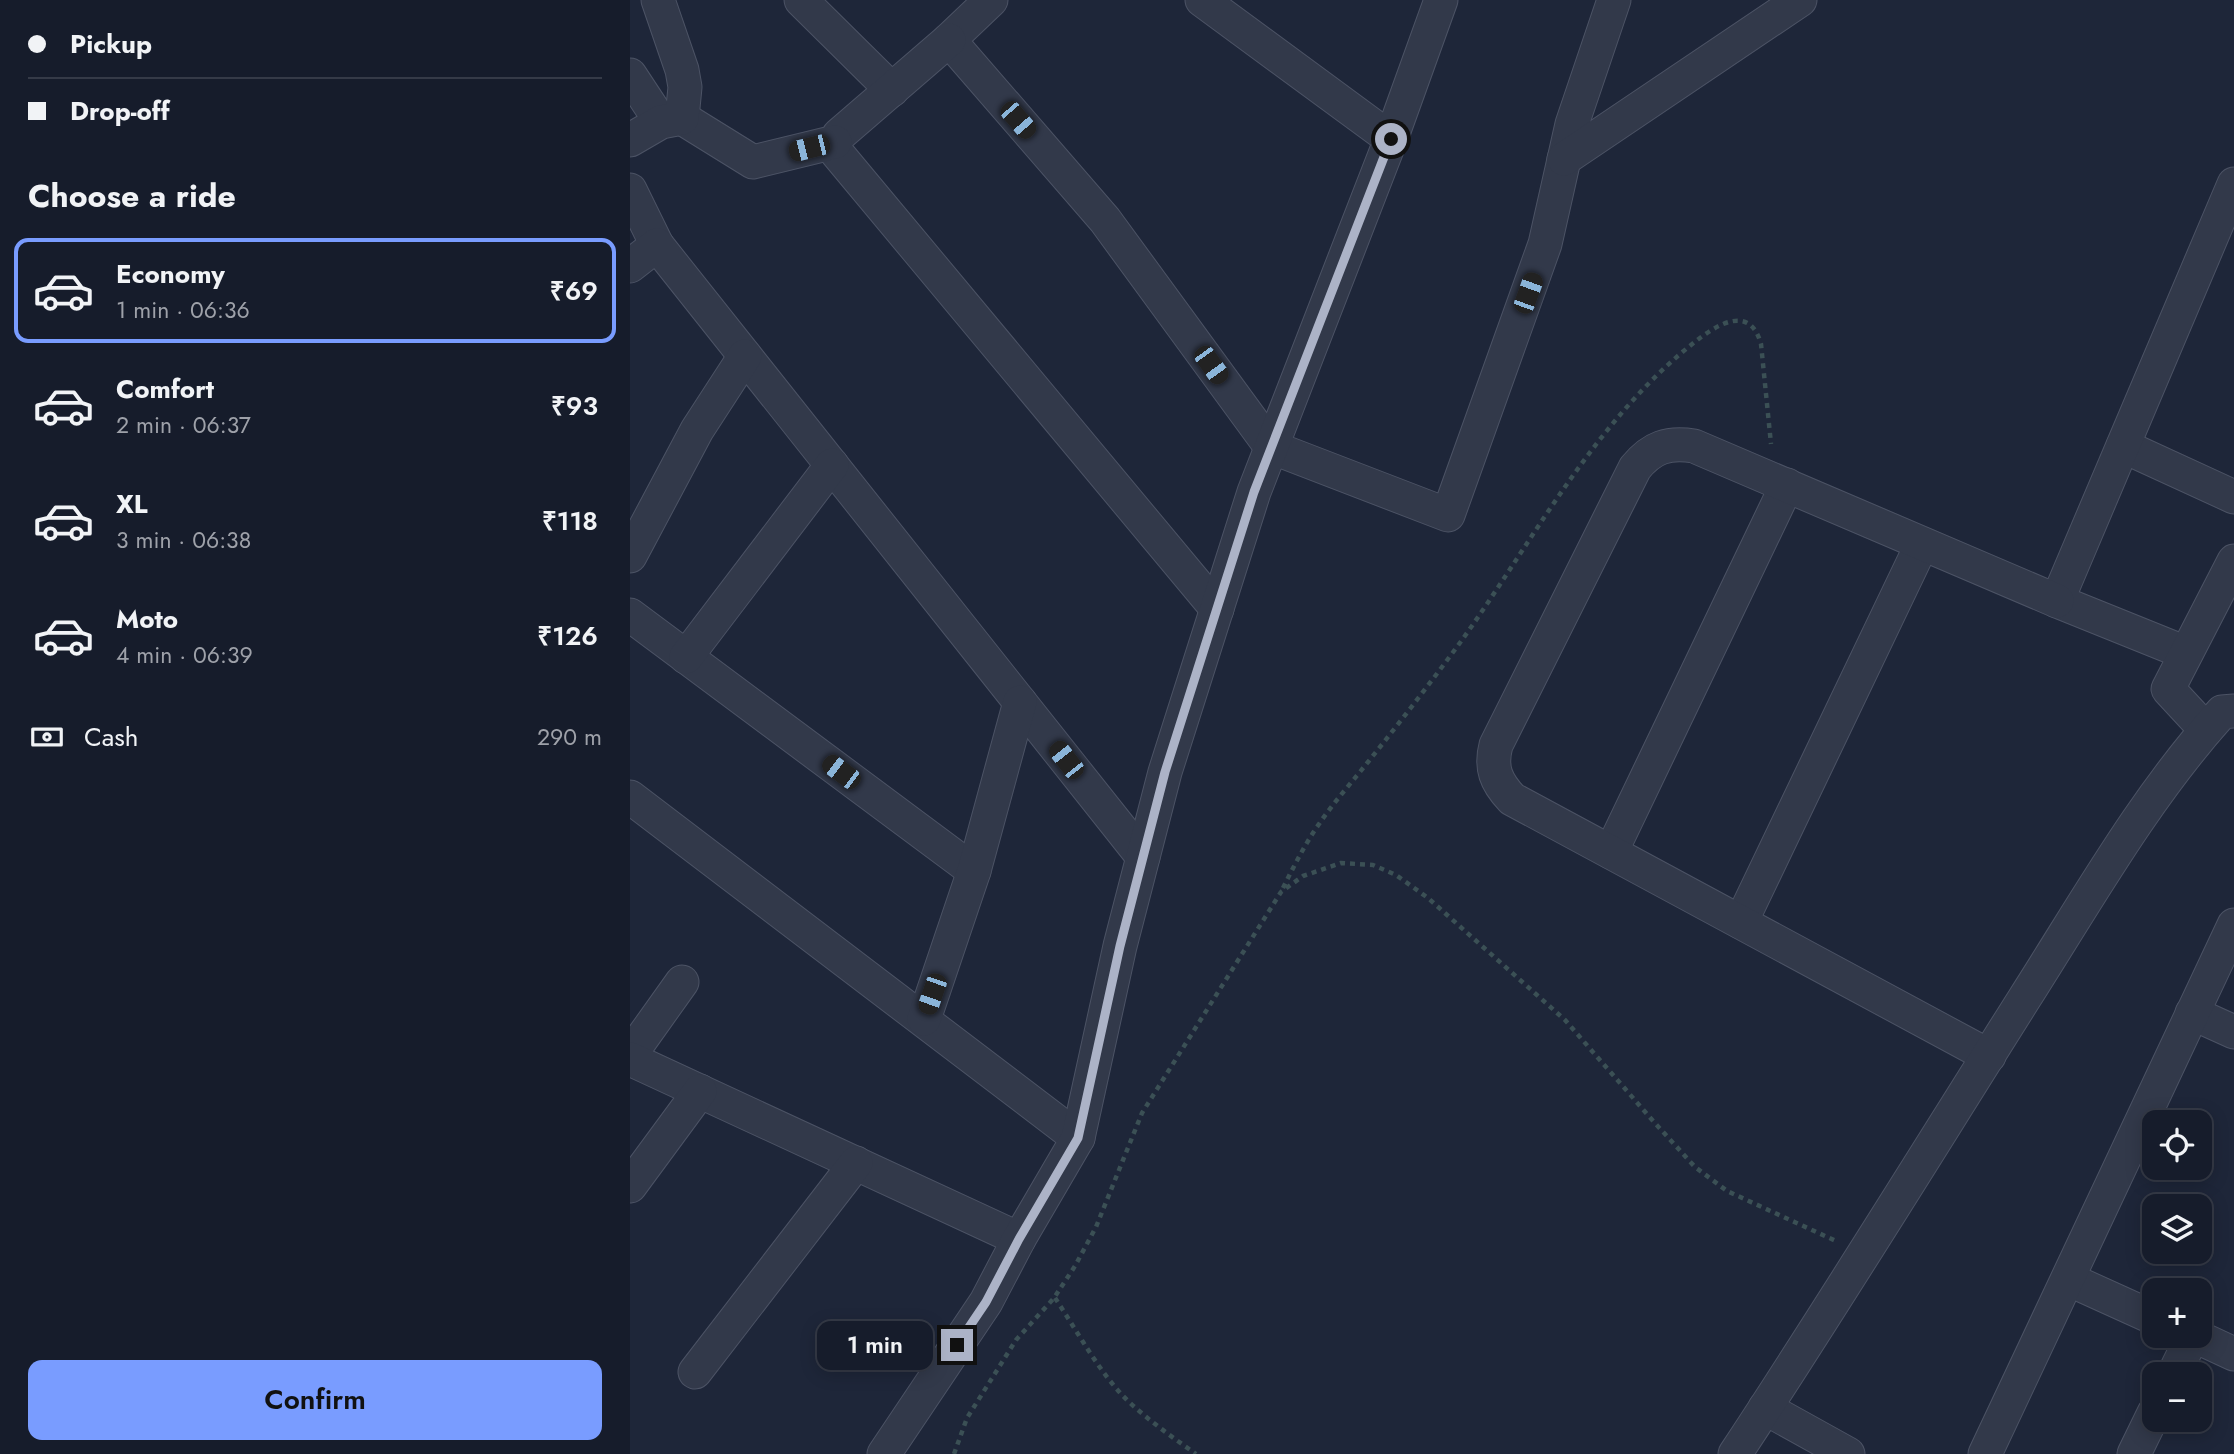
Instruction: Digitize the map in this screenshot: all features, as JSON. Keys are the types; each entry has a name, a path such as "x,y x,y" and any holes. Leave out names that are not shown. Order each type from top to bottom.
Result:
{"street":[{"path":"630,140 671,120 685,87 682,70 658,0"},
{"path":"801,0 892,90"},
{"path":"991,0 839,135 835,142 837,153 1217,609"},
{"path":"1202,0 1391,139"},
{"path":"884,1454 986,1302 1078,1138 1120,946 1165,772 1254,492 1391,139 1441,0"},
{"path":"949,40 1105,220 1271,447 1448,515 1545,244 1572,124 1614,0"},
{"path":"1564,159 1800,0"},
{"path":"630,75 671,120 753,162 835,142"},
{"path":"2057,601 2234,184"},
{"path":"630,190 657,245 1143,857"},
{"path":"630,266 657,245"},
{"path":"630,556 697,430 746,356"},
{"path":"1989,1056 1512,799 1494,774 1492,758 1496,745 1635,468 1644,456 1665,445 1694,446 2186,653"},
{"path":"2123,446 2234,497"},
{"path":"686,657 832,465"},
{"path":"1611,852 1781,483"},
{"path":"1741,922 1922,544"},
{"path":"2206,730 2168,689 2234,561"},
{"path":"630,615 974,871"},
{"path":"924,1019 974,871 1020,702"},
{"path":"1735,1454 1865,1255 2133,826 2206,730 2222,712 2234,711"},
{"path":"630,797 1078,1138"},
{"path":"1986,1454 2234,925"},
{"path":"682,982 630,1057 1019,1239"},
{"path":"2192,1013 2234,1032"},
{"path":"630,1186 700,1091"},
{"path":"695,1372 856,1163"},
{"path":"2068,1279 2142,1313"},
{"path":"2212,1344 2234,1354"},
{"path":"1765,1408 1849,1454"},
{"path":"2134,1454 2145,1432"}],"path":[{"path":"954,1454 967,1418 1016,1340 1055,1297 1075,1266 1096,1227 1142,1113 1281,892 1320,822 1427,688 1473,625 1530,535 1630,403 1667,364 1713,328 1727,322 1741,321 1752,325 1758,332 1781,483"},
{"path":"1281,892 1303,876 1341,863 1373,864 1396,875 1428,898 1565,1020 1695,1167 1727,1191 1865,1255"},
{"path":"1055,1297 1106,1375 1126,1398 1152,1422 1196,1454"}],"route":[{"path":"957,1345 986,1302 1078,1138 1120,946 1165,772 1254,492 1391,139"}]}
